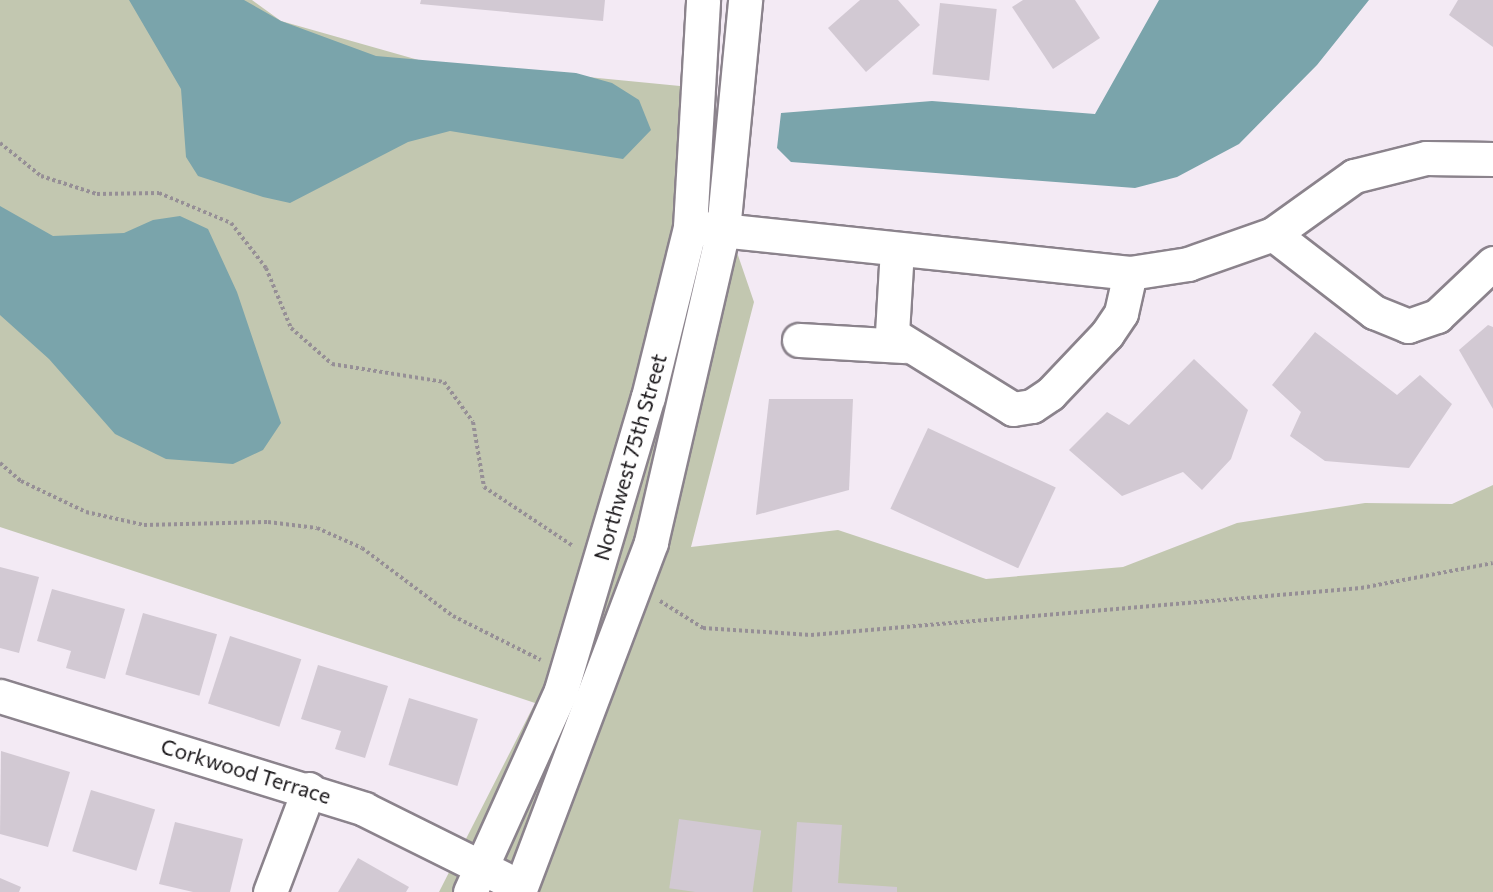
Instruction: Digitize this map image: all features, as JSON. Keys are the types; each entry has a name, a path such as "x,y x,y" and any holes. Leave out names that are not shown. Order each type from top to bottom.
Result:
{"street":[{"name":"Northwest 75th Street","path":"476,881 567,672 600,563 690,227 704,0"},
{"name":"Northwest 75th Street","path":"525,890 636,586 679,428 723,230 745,0"},
{"path":"690,227 1130,273 1188,264 1273,234 1354,176 1426,158 1493,159"},
{"path":"1273,234 1374,312 1408,326 1437,316 1493,263"},
{"path":"897,249 892,334 904,346 993,401 1013,409 1032,406 1107,334 1121,313 1130,273"},
{"path":"799,340 904,346"},
{"name":"Corkwood Terrace","path":"0,696 309,789 364,809 476,881 525,890"},
{"path":"270,892 309,789"}],"path":[{"path":"0,143 41,176 97,194 159,193 231,223 266,268 291,328 332,364 444,382 473,422 484,487 600,563"},
{"path":"0,463 21,481 86,512 144,525 268,522 317,528 362,548 453,616 567,672"},
{"path":"636,586 703,628 811,635 1361,588 1493,563"}],"green space":[{"path":"0,0 252,0 281,21 422,61 680,86 754,302 691,547 838,530 986,579 1123,567 1237,523 1365,503 1452,504 1493,485 1493,892 439,892 535,703 0,527"}],"water":[{"path":"129,0 244,0 281,21 376,56 576,73 612,83 639,100 651,130 623,159 450,131 408,142 290,203 263,197 198,176 186,157 181,89"},
{"path":"1159,0 1369,0 1317,65 1239,144 1177,177 1135,188 791,162 777,148 781,113 932,101 1095,114"},
{"path":"0,206 53,236 124,233 153,220 180,216 208,229 237,292 281,423 263,450 233,464 166,459 115,434 49,359 0,315"}],"building":[{"path":"421,0 605,0 603,21 420,4"},
{"path":"860,0 898,0 920,25 866,72 828,28"},
{"path":"1023,0 1075,0 1100,38 1053,69 1012,7"},
{"path":"1458,0 1493,0 1493,47 1449,15"},
{"path":"940,3 997,9 989,81 932,75"},
{"path":"1488,325 1493,327 1493,409 1459,350"},
{"path":"1315,332 1397,395 1420,375 1452,404 1409,468 1325,461 1290,436 1301,412 1272,385"},
{"path":"1194,359 1248,410 1231,459 1202,490 1183,472 1122,496 1069,450 1107,412 1129,425"},
{"path":"769,399 853,399 849,490 756,515"},
{"path":"928,428 1056,488 1018,568 890,509"},
{"path":"0,567 39,577 19,653 0,648"},
{"path":"52,589 125,609 105,679 66,668 71,651 37,641"},
{"path":"143,613 217,634 199,696 125,675"},
{"path":"230,636 301,659 279,727 208,704"},
{"path":"318,665 388,686 365,758 335,749 341,731 301,719"},
{"path":"409,698 478,719 457,786 389,765"},
{"path":"1,751 70,772 48,847 0,834"},
{"path":"91,790 155,810 136,871 72,851"},
{"path":"679,819 761,831 753,892 695,892 669,888"},
{"path":"175,822 243,839 230,892 193,892 159,884"},
{"path":"797,822 842,825 838,883 897,887 897,892 792,892"},
{"path":"358,858 409,887 406,892 338,892"},
{"path":"0,878 21,887 19,892 0,892"}]}
